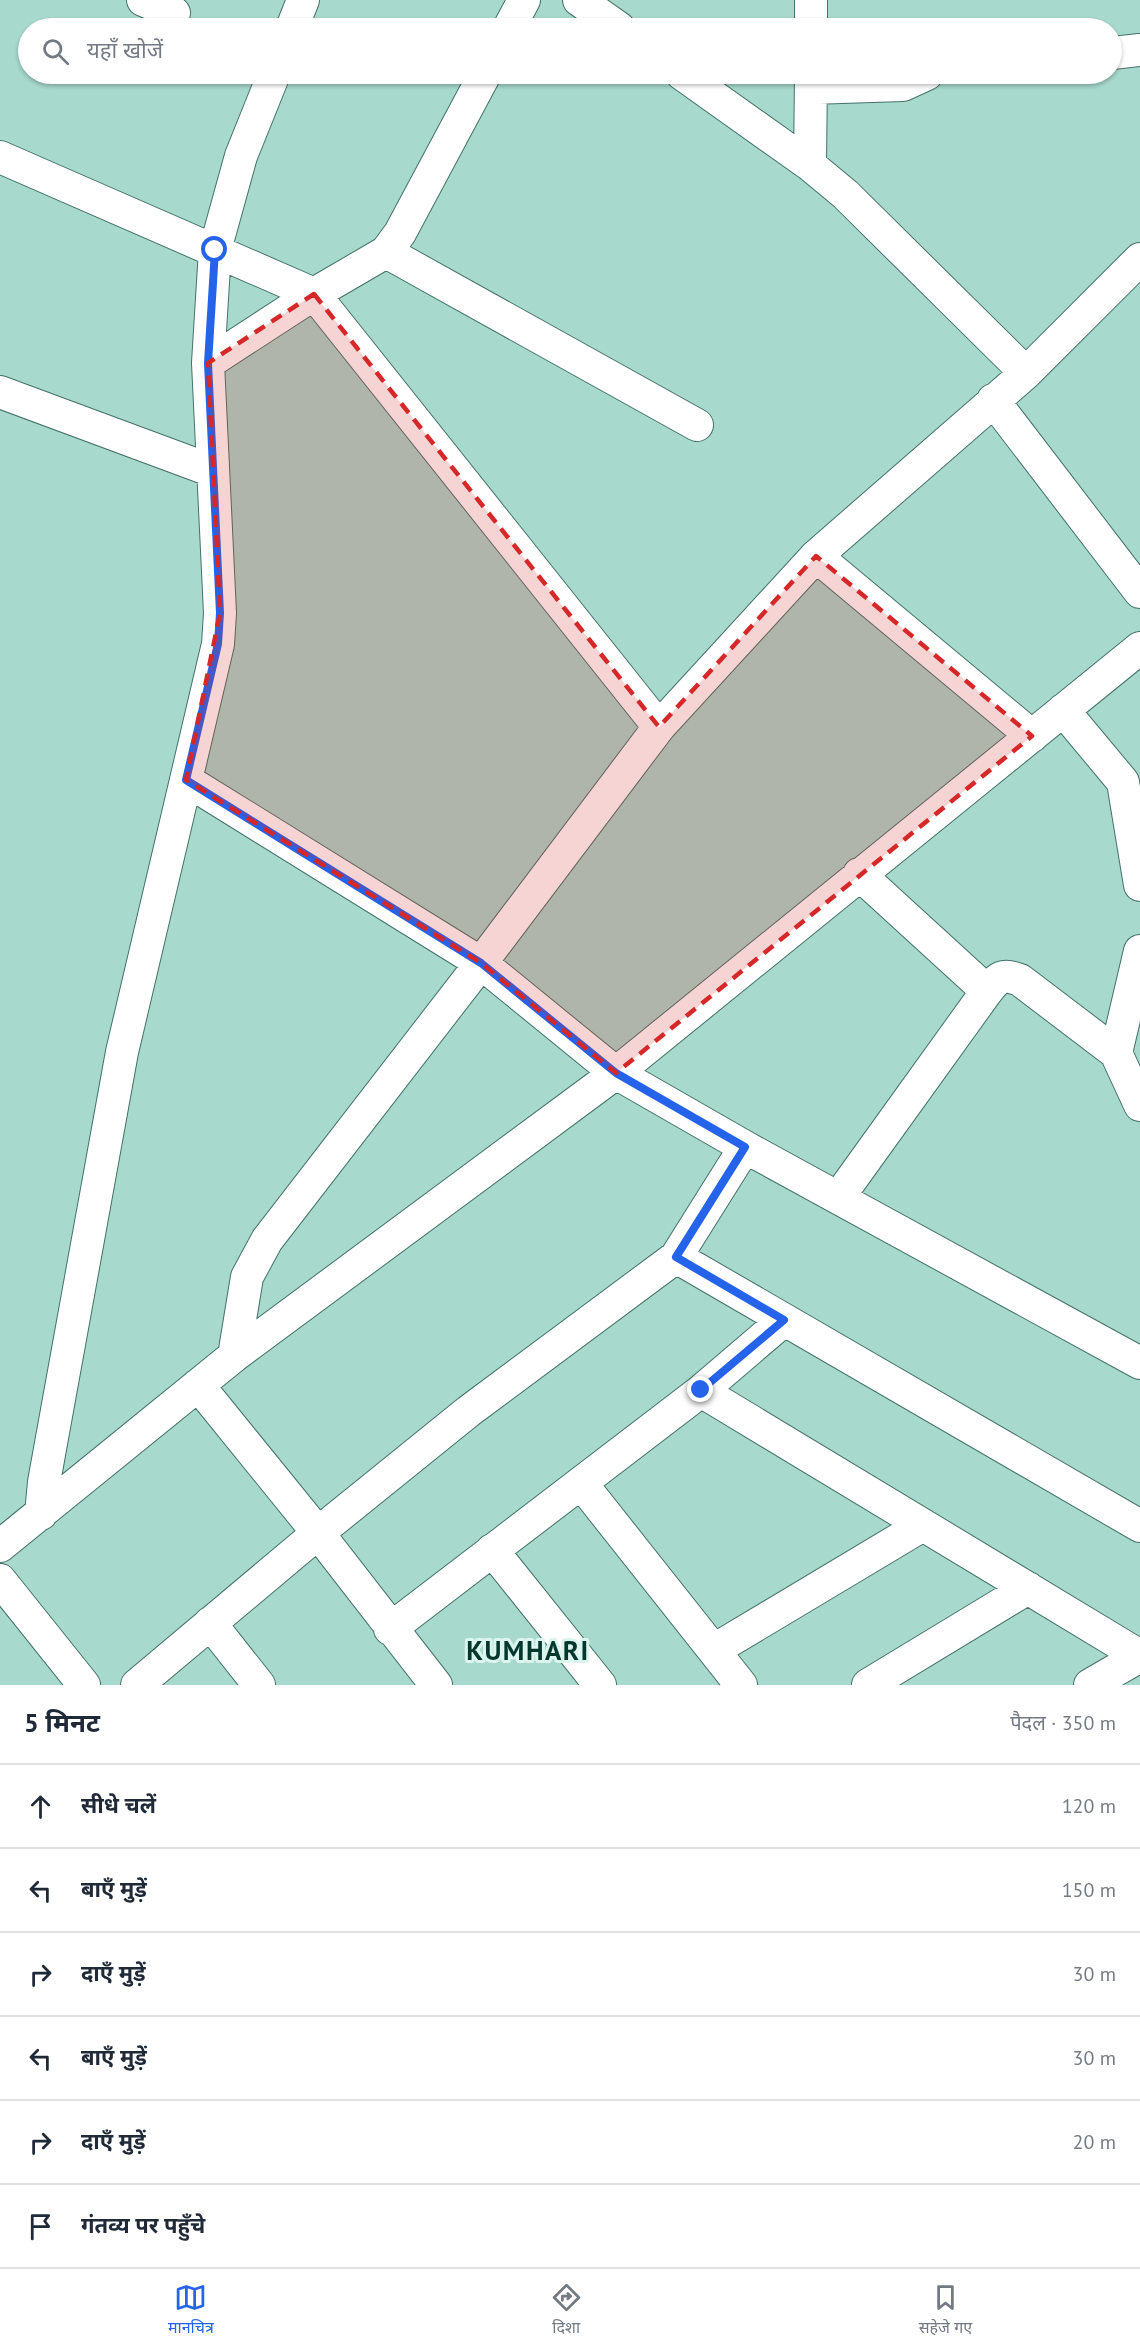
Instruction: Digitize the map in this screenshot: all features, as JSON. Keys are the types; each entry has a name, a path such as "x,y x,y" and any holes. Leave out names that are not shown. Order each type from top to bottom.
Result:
{"street":[{"path":"143,0 174,13"},
{"path":"296,18 303,0"},
{"path":"514,18 524,0"},
{"path":"811,0 811,18"},
{"path":"586,2 606,18"},
{"path":"1122,52 1140,50"},
{"path":"41,1514 44,1482 122,1052 218,644 220,613 208,363 215,250 241,156 270,84"},
{"path":"208,363 314,294 386,252 400,233 480,84"},
{"path":"696,84 810,165 845,194 1026,373"},
{"path":"810,165 811,84"},
{"path":"880,84 905,84"},
{"path":"0,157 314,294 659,727"},
{"path":"386,252 697,424"},
{"path":"234,1356 247,1277 263,1246 659,727 816,556 1026,373 1140,259"},
{"path":"0,392 213,471"},
{"path":"993,400 1140,591"},
{"path":"816,556 1032,736"},
{"path":"0,1546 234,1356 616,1073 1140,648"},
{"path":"1064,710 1131,784 1140,885"},
{"path":"186,780 481,963 616,1073 745,1147 1140,1363"},
{"path":"859,874 987,991"},
{"path":"1116,1053 1140,951"},
{"path":"838,1197 997,978 1008,975 1020,980 1116,1053 1140,1105"},
{"path":"137,1685 318,1533 469,1411 676,1257 745,1147"},
{"path":"676,1257 1140,1526"},
{"path":"390,1629 701,1390 784,1320"},
{"path":"198,1385 318,1533 390,1629 436,1685"},
{"path":"701,1390 1140,1656 1090,1685"},
{"path":"581,1483 741,1685"},
{"path":"714,1650 923,1525"},
{"path":"492,1551 600,1685"},
{"path":"0,1580 84,1685"},
{"path":"868,1685 1028,1588"},
{"path":"210,1623 259,1685"}],"highlighted area":[{"path":"314,294 659,727 816,556 1032,736 616,1073 481,963 186,780 220,613 208,363"}],"district":[{"name":"KUMHARI","path":"528,1651"}],"route":[{"path":"215,250 208,363 220,613 218,644 186,780 481,963 616,1073 745,1147 676,1257 784,1320 701,1390"}]}
